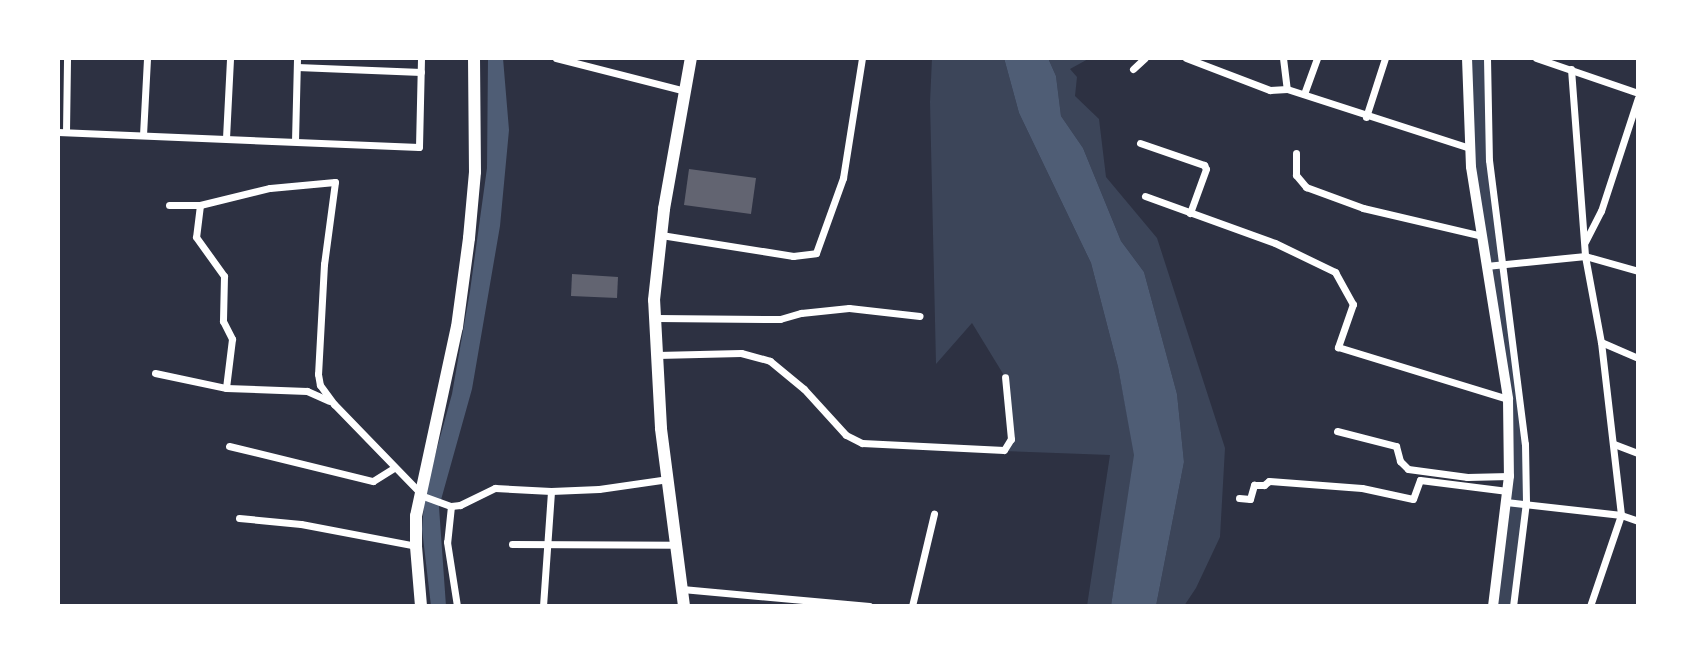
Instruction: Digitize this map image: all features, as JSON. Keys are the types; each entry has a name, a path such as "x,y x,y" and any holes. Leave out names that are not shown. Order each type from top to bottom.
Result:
{"main road":[{"path":"421,606 415,546 422,495 457,327 469,238 475,172 474,58"},
{"path":"684,606 661,428 657,355 657,261 691,58"}],"street":[{"path":"67,58 62,132 419,147 421,58"},
{"path":"143,135 147,58"},
{"path":"226,138 230,58"},
{"path":"295,141 297,58"},
{"path":"556,58 685,91"},
{"path":"661,235 793,256 816,253 843,178 862,58"},
{"path":"1133,69 1145,58"},
{"path":"1186,58 1270,90 1287,89 1366,117 1470,148"},
{"path":"1283,58 1287,89"},
{"path":"1304,94 1317,58"},
{"path":"1366,117 1385,58"},
{"path":"1467,58 1470,148 1508,399 1507,491 1493,606"},
{"path":"1487,58 1489,160 1519,385 1526,502 1513,606"},
{"path":"1536,58 1638,93"},
{"path":"297,67 421,72"},
{"path":"1571,69 1585,256 1601,342 1621,515 1590,606"},
{"path":"1584,242 1601,211 1638,98"},
{"path":"1140,144 1204,165 1206,169 1190,213"},
{"path":"1296,153 1296,175 1307,187 1363,208 1482,236"},
{"path":"169,205 200,205 270,188 335,182 324,264 317,373 320,384 334,404 422,495 451,506 460,505 495,488 551,491 616,487 668,479"},
{"path":"1145,196 1275,243 1335,272 1353,304 1338,347 1487,395 1508,399"},
{"path":"200,205 196,237 224,276 223,321 233,339 226,388"},
{"path":"1486,266 1503,262 1585,256 1638,271"},
{"path":"657,317 780,319 801,313 849,308 920,316"},
{"path":"1601,342 1638,358"},
{"path":"657,355 741,353 770,361 804,389 846,435 862,443 1004,450 1011,439 1005,377"},
{"path":"155,373 226,388 307,391 334,404"},
{"path":"1337,431 1396,446 1400,461 1408,470 1467,477 1508,476"},
{"path":"1614,444 1638,453"},
{"path":"229,446 373,481 394,468"},
{"path":"1239,498 1250,499 1254,485 1264,485 1269,481 1363,488 1413,499 1420,480 1507,491"},
{"path":"543,606 551,491"},
{"path":"1506,502 1526,502 1621,515 1638,521"},
{"path":"451,506 447,542 457,606"},
{"path":"912,606 934,514"},
{"path":"239,519 313,526 415,546"},
{"path":"512,544 677,545"},
{"path":"682,589 869,606"}],"shaded area":[{"path":"488,58 503,58 509,130 500,226 472,389 439,507 446,606 431,606 422,529 425,492 452,394 470,291 487,168"},
{"path":"932,58 1004,58 1019,113 1091,263 1118,367 1135,455 1111,606 1087,606 1110,455 1001,451 1010,444 1005,377 972,323 936,364 930,102"},
{"path":"1004,58 1048,58 1056,76 1061,116 1083,148 1121,241 1144,272 1177,394 1184,462 1156,606 1111,606 1134,455 1118,367 1091,263 1019,113"},
{"path":"1048,58 1090,58 1070,69 1077,77 1075,96 1099,119 1106,177 1157,238 1225,448 1220,537 1196,588 1184,606 1156,606 1184,462 1177,394 1144,272 1121,241 1083,148 1061,116 1056,76"},
{"path":"1467,58 1487,58 1489,160 1520,387 1526,502 1513,606 1493,606 1506,502 1508,399 1471,167"}],"building":[{"path":"689,169 756,178 751,214 684,205"},
{"path":"572,274 618,277 617,298 571,296"}]}
